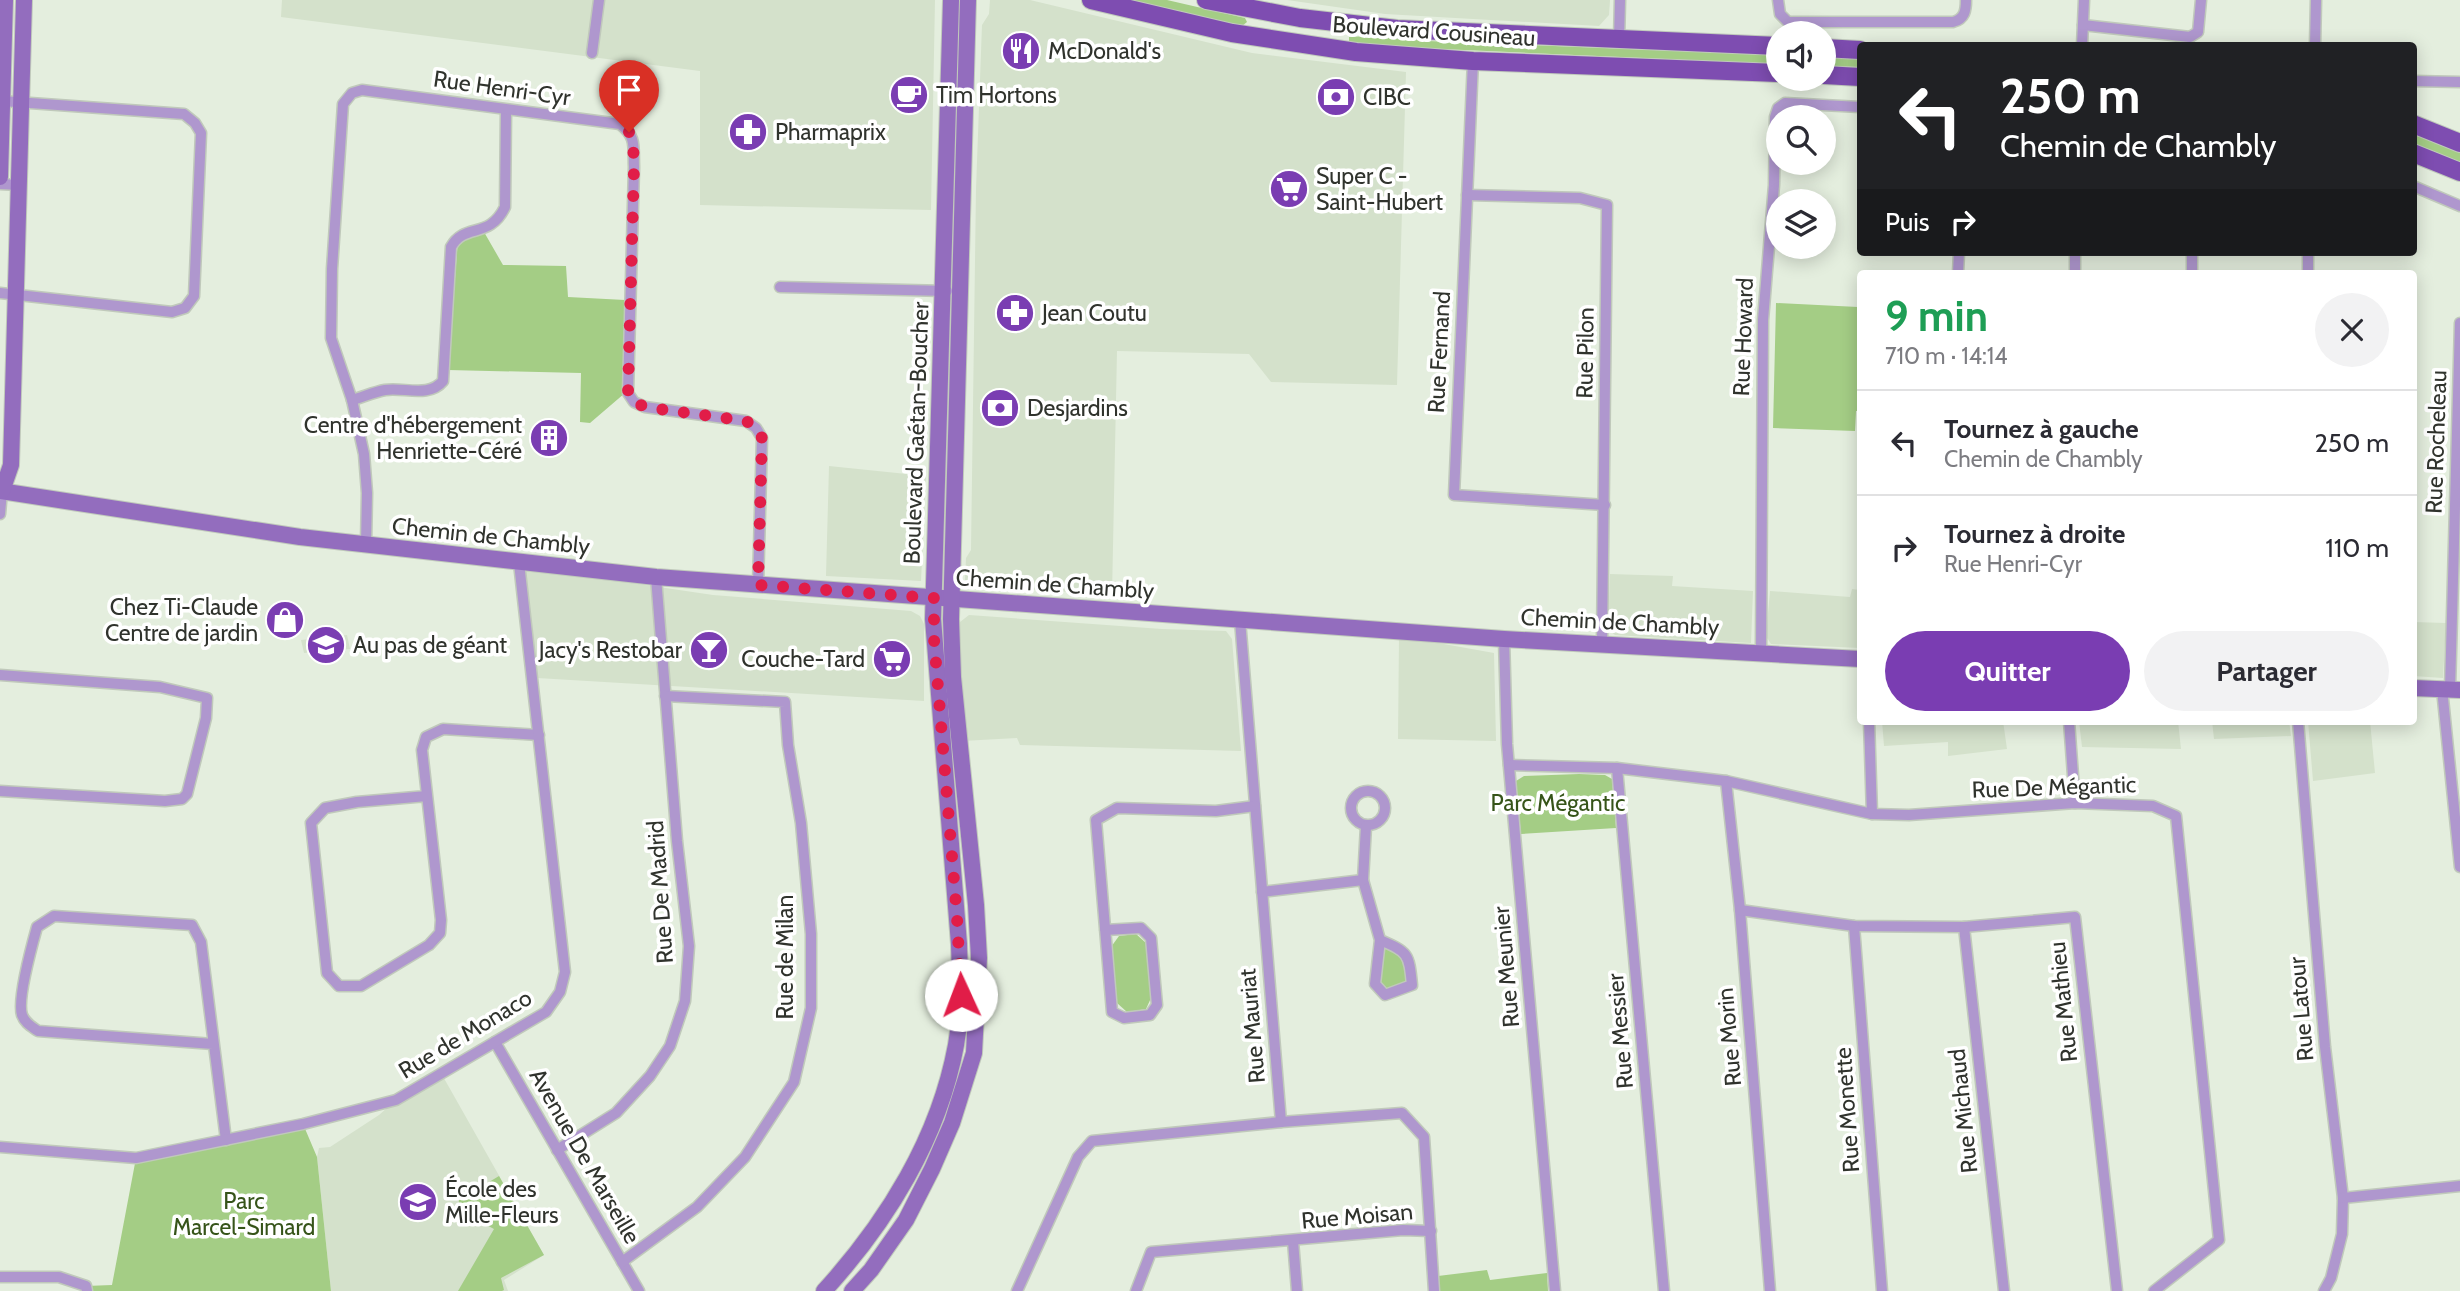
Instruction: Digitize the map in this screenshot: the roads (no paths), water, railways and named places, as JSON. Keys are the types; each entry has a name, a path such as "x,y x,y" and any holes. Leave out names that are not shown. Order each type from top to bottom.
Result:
{"main road":[{"name":"Boulevard Cousineau","path":"1091,0 1219,31 1356,52 1474,61 1766,73"},
{"name":"Boulevard Cousineau","path":"1206,0 1272,14 1370,27 1766,46"},
{"path":"1836,49 1857,50"},
{"path":"1836,75 1857,76"},
{"path":"2417,126 2460,143"},
{"path":"2417,155 2460,172"}],"street":[{"path":"0,177 5,0"},
{"path":"0,514 1,488 11,465 7,293 19,185 24,0"},
{"path":"592,53 599,0"},
{"name":"Boulevard Gaétan-Boucher","path":"824,1291 874,1232 916,1163 937,1114 956,1045 961,995 934,639 951,0"},
{"name":"Boulevard Gaétan-Boucher","path":"852,1291 871,1270 906,1220 927,1180 952,1123 974,1053 979,958 953,677 951,599 968,0"},
{"path":"1619,40 1620,0"},
{"path":"1778,0 1780,14 1791,22 1953,22 1958,21 1965,13 1966,0"},
{"path":"2082,42 2084,0"},
{"path":"2083,25 2190,37 2198,32 2201,0"},
{"path":"2315,42 2316,0"},
{"name":"Rue Fernand","path":"1474,61 1454,495 1605,505"},
{"path":"2417,81 2460,82"},
{"name":"Rue Henri-Cyr","path":"366,544 367,493 364,454 352,400 331,338 332,269 343,104 352,93 362,90 620,124 629,132 633,141 634,167 628,393 634,402 645,407 746,421 757,428 762,438 758,585"},
{"path":"2,100 184,114 195,123 201,133 194,296 185,308 172,312 7,293"},
{"name":"Rue Howard","path":"1761,653 1763,320 1774,185 1775,117 1778,108 1785,103 1857,107"},
{"path":"352,400 385,390 429,391 443,381 451,247 456,237 492,225 500,218 505,207 506,110"},
{"path":"947,146 951,146 955,151 963,189"},
{"path":"0,184 19,185"},
{"path":"2417,188 2460,206"},
{"name":"Rue Pilon","path":"1467,195 1580,198 1608,205 1602,643"},
{"path":"780,287 960,291"},
{"name":"Rue Rocheleau","path":"2460,323 2451,689 2460,867"},
{"name":"Chemin de Chambly","path":"1,488 300,537 656,577 1504,639 1857,659"},
{"name":"Rue de Monaco","path":"0,1147 135,1158 226,1140 396,1100 545,1012 561,992 565,972 519,562"},
{"name":"Rue De Madrid","path":"557,1150 616,1113 650,1076 670,1046 685,1001 689,946 677,841 656,577"},
{"name":"Rue Mauriat","path":"1240,620 1281,1122"},
{"name":"Rue Meunier","path":"1504,639 1510,765 1555,1291"},
{"path":"0,675 160,687 207,698 206,718 187,794 182,799 165,801 0,791"},
{"path":"2417,688 2451,689"},
{"name":"Rue de Milan","path":"622,1262 696,1207 745,1157 794,1082 811,1008 810,920 802,823 788,745 786,702 665,696"},
{"path":"1869,725 1872,814"},
{"path":"2069,725 2075,803"},
{"name":"Rue Latour","path":"2298,725 2325,1047 2343,1198 2342,1234 2331,1278 2324,1291"},
{"path":"427,796 357,802 325,808 311,823 327,974 339,986 360,986 429,945 440,933 441,919 422,750 426,737 443,729 539,736"},
{"name":"Rue De Mégantic","path":"1510,765 1617,768 1726,781 1872,814 1909,815 2075,803 2153,806 2176,816 2219,1240 2154,1291"},
{"name":"Rue Messier","path":"1617,768 1664,1291"},
{"name":"Rue Morin","path":"1726,781 1740,910 1770,1291"},
{"path":"1105,930 1142,928 1151,938 1157,1005 1150,1015 1124,1018 1112,1012 1105,930 1096,820 1117,808 1216,811 1255,806"},
{"path":"1366,826 1363,880 1380,940 1375,984 1385,995 1412,985 1410,965 1402,950 1380,940"},
{"path":"1262,892 1363,880"},
{"name":"Rue Mathieu","path":"1740,910 1854,926 1964,927 2075,917 2117,1291"},
{"path":"213,1044 38,1031 26,1023 21,1012 28,962 37,927 54,916 192,925 201,942 226,1140"},
{"name":"Rue Monette","path":"1854,926 1882,1291"},
{"name":"Rue Michaud","path":"1964,927 2004,1291"},
{"name":"Avenue De Marseille","path":"495,1042 639,1291"},
{"path":"1017,1291 1078,1157 1092,1141 1402,1113 1424,1137 1434,1291"},
{"path":"2343,1198 2460,1186"},
{"name":"Rue Moisan","path":"1297,1291 1293,1241 1404,1230 1431,1231"},
{"path":"1136,1291 1150,1252 1293,1241"},
{"path":"0,1277 59,1278 86,1286 87,1291"}],"place":[{"name":"McDonald's","path":"1021,51"},
{"name":"Tim Hortons","path":"909,95"},
{"name":"CIBC","path":"1336,97"},
{"name":"Pharmaprix","path":"748,132"},
{"name":"Super C - Saint-Hubert","path":"1289,189"},
{"name":"Jean Coutu","path":"1015,313"},
{"name":"Desjardins","path":"1000,408"},
{"name":"Centre d'hébergement Henriette-Céré","path":"549,438"},
{"name":"Chez Ti-Claude Centre de jardin","path":"285,620"},
{"name":"Au pas de géant","path":"326,645"},
{"name":"Jacy's Restobar","path":"709,650"},
{"name":"Couche-Tard","path":"892,659"},
{"name":"École des Mille-Fleurs","path":"418,1202"}],"park label":[{"name":"Parc Mégantic","path":"1558,803"},
{"name":"Parc Marcel-Simard","path":"244,1214"}]}
